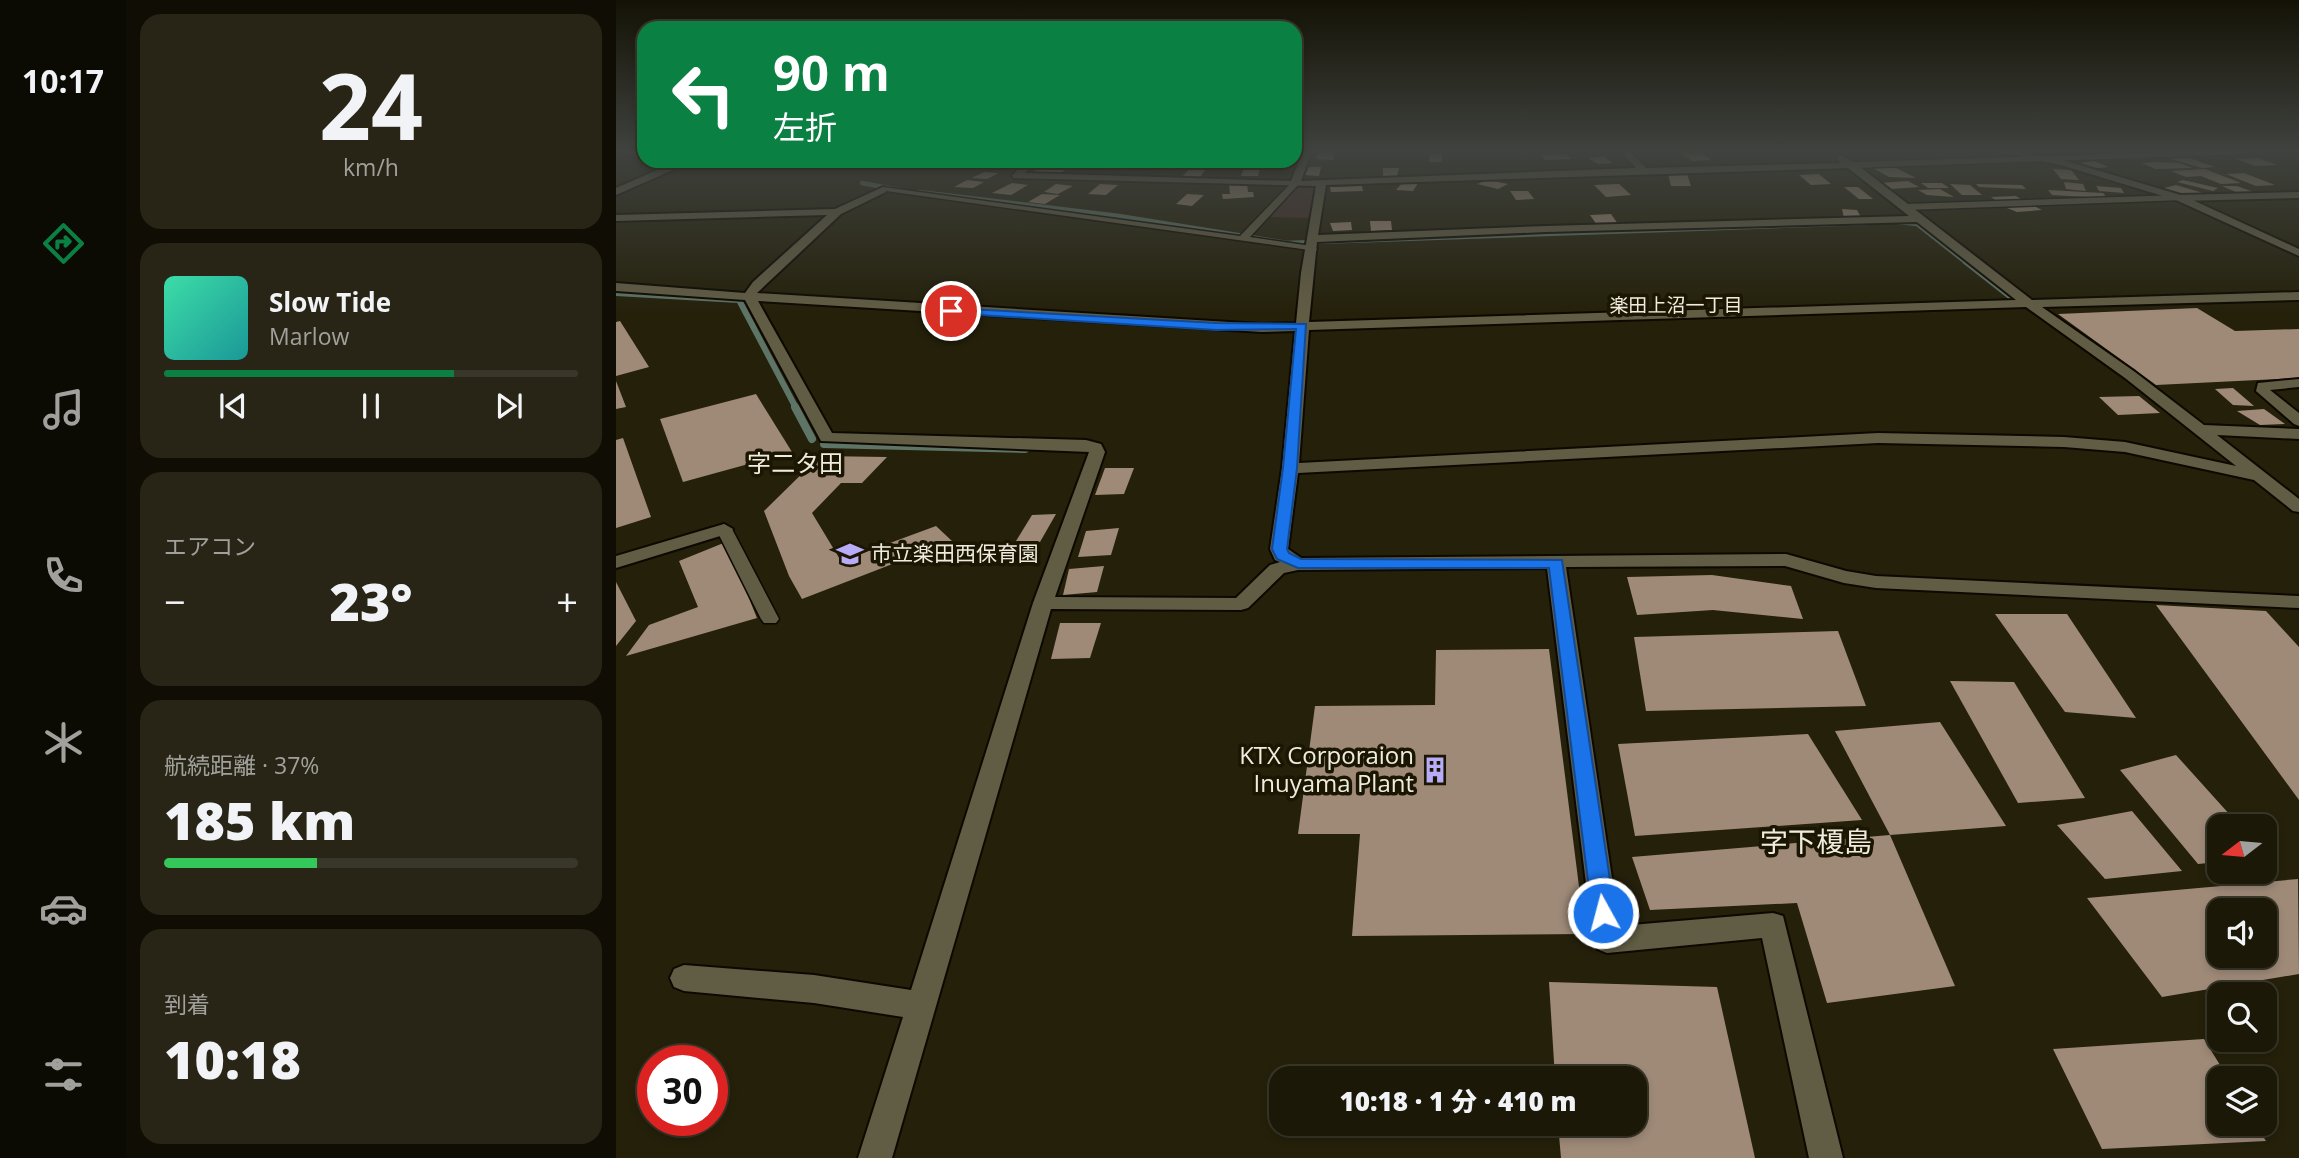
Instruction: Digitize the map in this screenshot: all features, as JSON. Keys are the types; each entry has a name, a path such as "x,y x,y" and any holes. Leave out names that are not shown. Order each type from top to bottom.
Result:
{"street":[{"path":"749,296 757,285 837,212 849,206"},
{"path":"1298,564 1282,556 1279,549 1318,206"},
{"path":"2197,206 2299,253"},
{"path":"1906,207 2299,508"},
{"path":"616,218 837,212"},
{"path":"1312,244 1546,229 1920,219"},
{"path":"616,287 1262,328 2299,296"},
{"path":"749,296 827,438 1095,447 1097,452 1043,603 875,1158"},
{"path":"2299,383 2263,386 2263,391 2299,421"},
{"path":"2200,430 2299,434"},
{"path":"1290,468 1878,438 2064,442 2125,447 2259,476"},
{"path":"616,562 724,529"},
{"path":"1043,603 1241,604 1277,569 1298,564 1786,560 1844,577 1876,582 2299,602"},
{"path":"1556,563 1607,940 1773,925 1826,1158"},
{"path":"684,978 814,989 922,1006"}],"lane":[{"path":"1004,206 1244,238 1269,245 1312,244"},
{"path":"1244,238 1275,206"},
{"path":"1906,207 1935,206"},
{"path":"724,529 770,620"}],"shaded area":[{"path":"1279,206 1311,206 1309,218 1270,217"}],"building":[{"path":"2034,206 2042,210 2017,212 2007,208"},
{"path":"1842,209 1857,210 1862,219 1844,218"},
{"path":"1611,214 1618,224 1597,225 1590,215"},
{"path":"1370,221 1391,221 1392,230 1371,231"},
{"path":"1351,222 1352,230 1333,231 1330,223"},
{"path":"2197,308 2235,331 2299,329 2299,378 2156,385 2058,314"},
{"path":"620,321 649,367 616,376 616,322"},
{"path":"616,381 626,407 616,409"},
{"path":"2233,388 2254,406 2233,405 2215,389"},
{"path":"756,394 792,452 683,482 660,419"},
{"path":"2139,396 2160,413 2118,415 2099,397"},
{"path":"2264,409 2285,424 2260,425 2237,411"},
{"path":"623,438 651,517 616,528 616,440"},
{"path":"820,456 887,457 862,483 841,483 812,513 841,561 936,526 952,541 802,599 789,576 764,511"},
{"path":"1105,468 1134,468 1124,494 1095,495"},
{"path":"1056,514 1040,542 1016,541 1032,515"},
{"path":"1119,528 1111,555 1078,557 1086,531"},
{"path":"726,542 757,618 626,656 649,625 698,607 679,561"},
{"path":"1104,566 1097,592 1063,595 1069,569"},
{"path":"1712,575 1791,586 1803,619 1713,610 1637,615 1627,577"},
{"path":"616,582 636,621 616,646"},
{"path":"2156,605 2266,611 2299,647 2299,800"},
{"path":"1995,614 2067,614 2136,718 2065,712"},
{"path":"1060,623 1101,623 1090,658 1051,659"},
{"path":"1838,631 1866,706 1646,711 1634,637"},
{"name":"KTX Corporaion Inuyama Plant","path":"1549,649 1585,934 1352,936 1360,834 1298,834 1315,706 1435,705 1436,650"},
{"path":"1950,681 2014,682 2085,798 2018,803"},
{"path":"1940,722 2006,826 1890,835 1835,731"},
{"path":"1808,734 1862,820 1635,836 1618,744"},
{"path":"2176,755 2229,814 2207,814 2207,863 2198,864 2120,770"},
{"path":"2132,811 2182,871 2105,879 2057,825"},
{"path":"1890,835 1955,986 1827,1003 1797,903 1650,910 1632,857"},
{"path":"2298,879 2299,974 2251,982 2207,982 2207,989 2162,997 2087,898 2242,884 2277,884 2277,881"},
{"path":"1549,982 1717,987 1755,1158 1561,1158 1559,1136 1647,1136 1647,1066 1554,1066"},
{"path":"2204,1039 2207,1052 2212,1052 2221,1066 2207,1066 2207,1136 2263,1136 2266,1141 2102,1149 2053,1049"}],"waterway":[{"path":"1036,206 1119,216 1287,243 1867,223"},
{"path":"1899,222 1917,224 1968,264"},
{"path":"1966,262 2012,298"},
{"path":"616,293 739,300 796,408"},
{"path":"795,407 812,439"},
{"path":"824,444 1025,449"}],"place":[{"name":"市立楽田西保育園","path":"850,554"},
{"name":"KTX Corporaion Inuyama Plant","path":"1435,770"}],"district":[{"name":"楽田上沼一丁目","path":"1676,305"},
{"name":"字二タ田","path":"795,464"},
{"name":"字下榎島","path":"1816,842"}],"route":[{"path":"951,311 1262,328 1302,326 1290,468 1279,549 1282,556 1298,564 1556,563 1603,913"}]}
